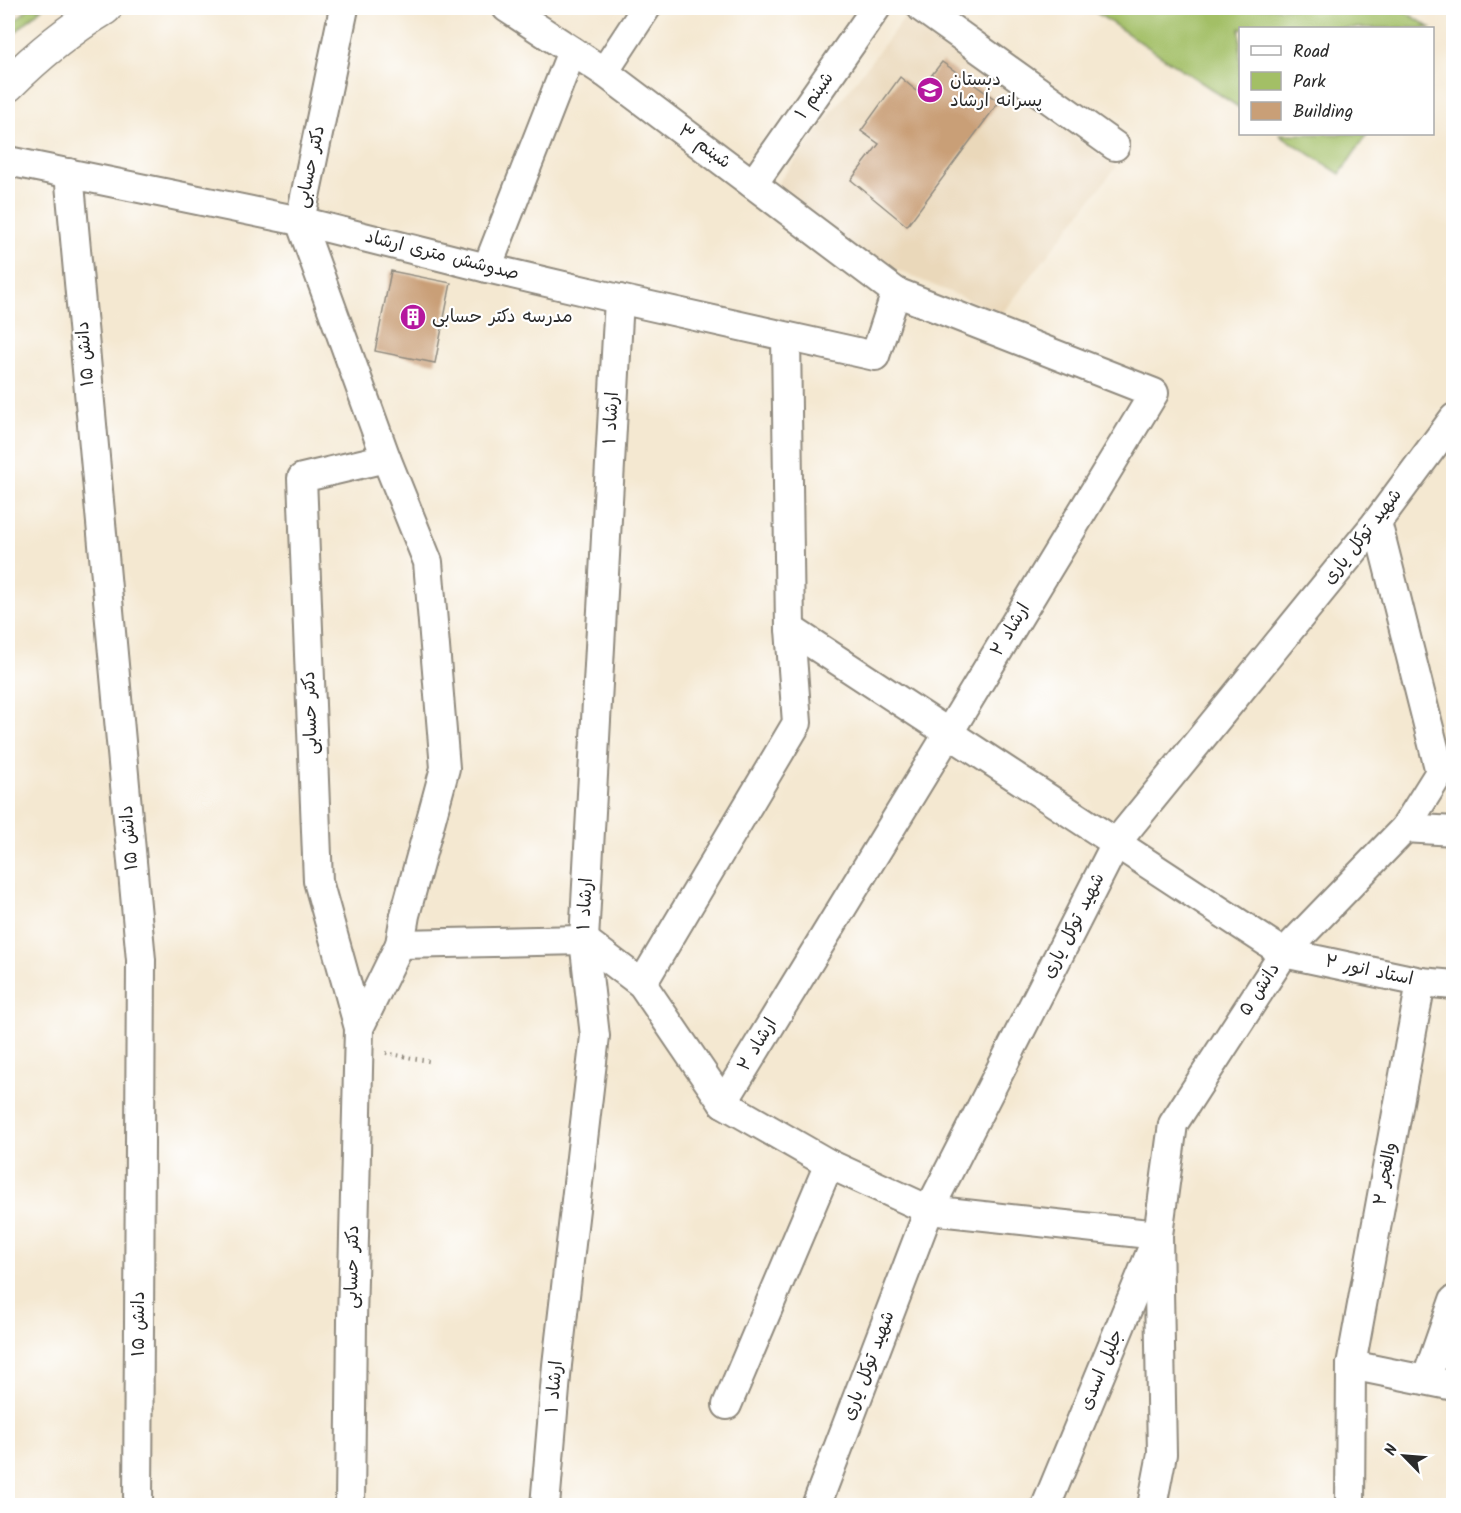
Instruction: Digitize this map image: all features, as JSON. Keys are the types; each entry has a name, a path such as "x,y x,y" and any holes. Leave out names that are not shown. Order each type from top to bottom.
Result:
{"street":[{"path":"8,85 36,58 86,19 105,8"},
{"name":"دکتر حسابی","path":"344,8 300,220 386,458 428,562 445,768 405,915 400,944 359,1038"},
{"name":"شبنم ۳","path":"507,8 604,72 896,292"},
{"path":"604,72 646,8"},
{"name":"شبنم ۱","path":"753,184 876,8"},
{"path":"922,8 1115,146"},
{"path":"488,268 572,51"},
{"name":"صدوشش متری ارشاد","path":"8,161 300,220 618,299 875,356 896,292"},
{"name":"دانش ۱۵","path":"69,173 141,960 138,1506"},
{"name":"ارشاد ۲","path":"723,1103 1154,393 896,292"},
{"name":"ارشاد ۱","path":"544,1506 557,1365 595,1036 584,940 618,299"},
{"path":"642,984 797,723 790,629 786,337"},
{"name":"شهید توکل یاری","path":"816,1506 929,1210 1116,843 1377,522 1454,418"},
{"name":"دکتر حسابی","path":"350,1506 359,1038 318,881 302,478 386,458"},
{"name":"دانش ۵","path":"1152,1506 1162,1454 1158,1235 1173,1124 1284,953 1405,828 1440,772 1377,522"},
{"path":"790,629 1284,953"},
{"path":"1405,828 1454,831"},
{"path":"400,944 584,940 642,984 723,1103 829,1164 929,1210 1158,1235"},
{"name":"استاد انور ۲","path":"1284,953 1421,982 1454,985"},
{"name":"والفجر ۲","path":"1350,1506 1351,1365 1421,982"},
{"path":"727,1405 829,1164"},
{"name":"جلیل اسدی","path":"1046,1506 1158,1235"},
{"path":"1426,1380 1454,1300"},
{"path":"1351,1365 1454,1386"}],"path":[{"path":"359,1038 433,1062"}],"shaded area":[{"name":"دبستان پسرانه ارشاد","path":"907,14 1116,167 1002,314 866,257 777,184"}],"green space":[{"path":"29,8 42,8 8,39 8,27"},
{"path":"1089,8 1399,8 1429,27 1239,27 1239,107"},
{"path":"1281,135 1366,135 1340,174"}],"building":[{"path":"942,62 999,102 907,226 851,180 879,144 861,131 900,77 918,92"},
{"name":"مدرسه دکتر حسابی","path":"391,271 451,283 435,363 375,351"}],"place":[{"name":"دبستان پسرانه ارشاد","path":"930,90"},
{"name":"مدرسه دکتر حسابی","path":"413,317"}]}
